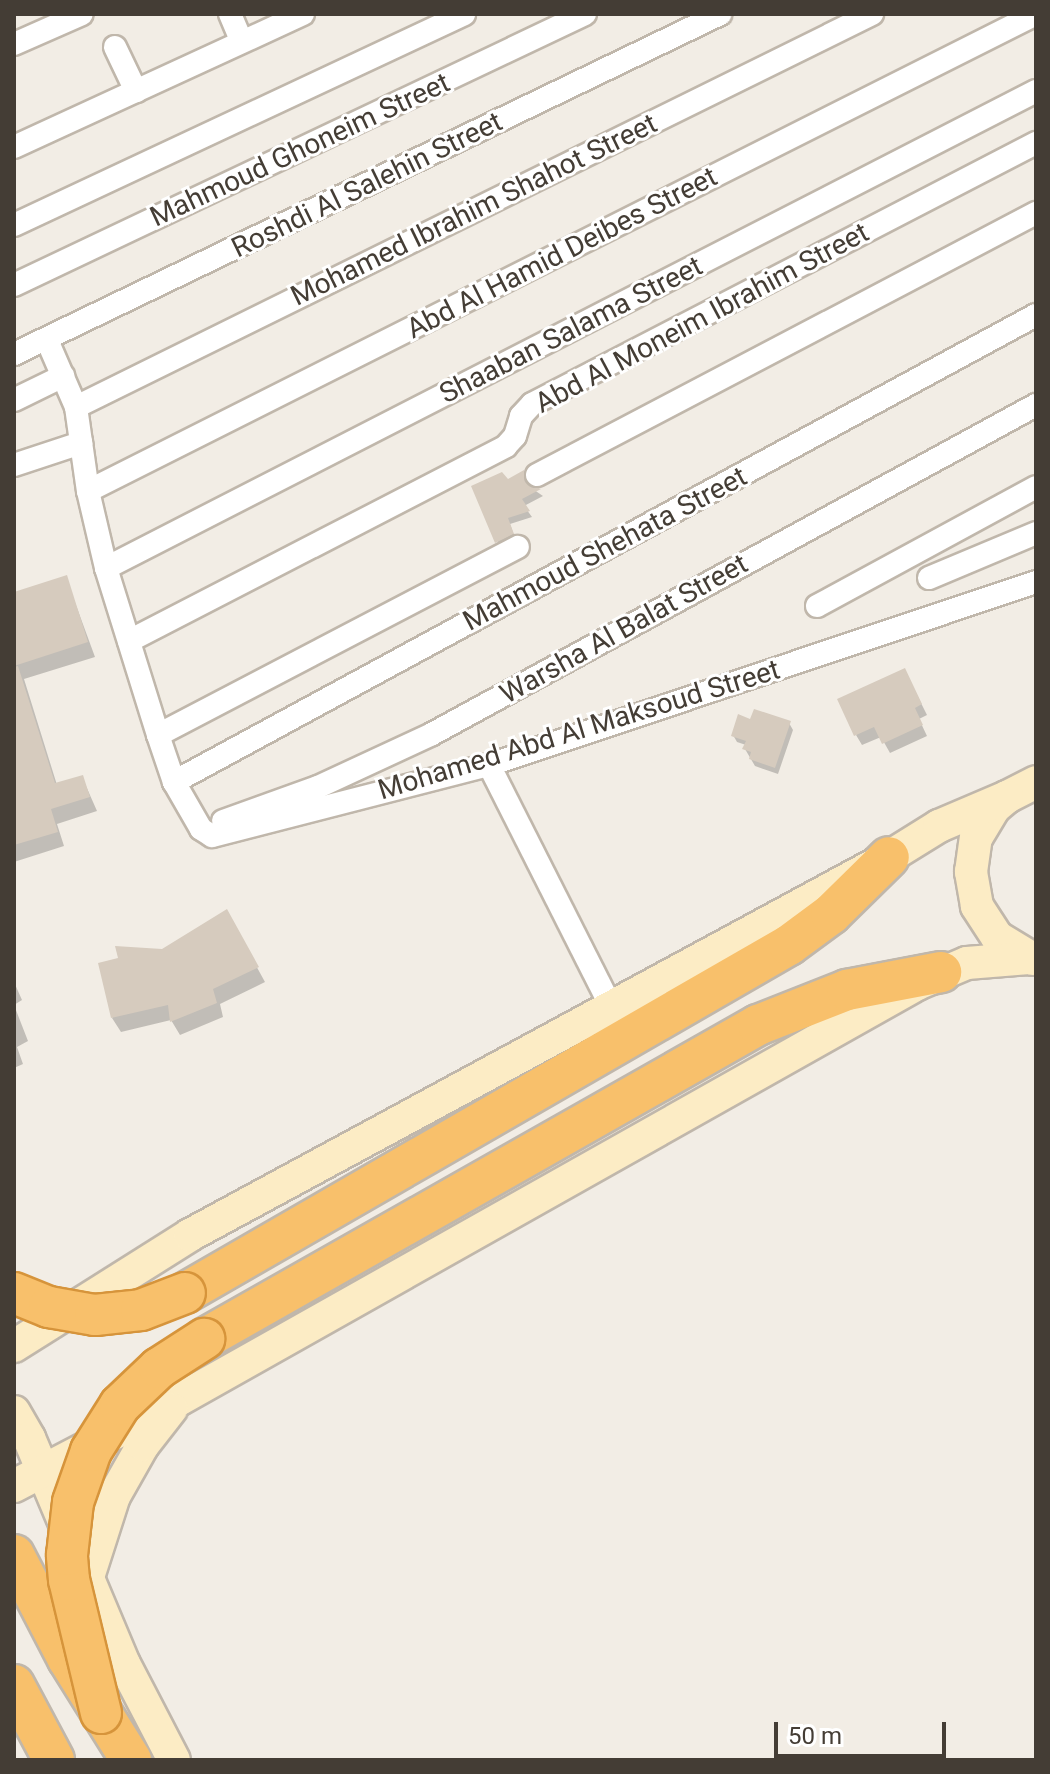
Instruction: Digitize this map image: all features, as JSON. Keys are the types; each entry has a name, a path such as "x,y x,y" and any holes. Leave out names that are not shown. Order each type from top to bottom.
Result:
{"highway":[{"path":"14,1293 49,1307 95,1315 141,1310 185,1293 789,945 831,914 889,857"},
{"path":"101,1713 73,1605 67,1555 68,1529 81,1476 91,1451 120,1405 159,1368 758,1025 847,990 941,972"},
{"path":"14,1555 68,1659 131,1760"},
{"path":"14,1685 54,1760"}],"street":[{"path":"14,44 82,14"},
{"path":"230,14 242,42"},
{"path":"14,147 303,14"},
{"path":"14,225 464,14"},
{"name":"Mahmoud Ghoneim Street","path":"14,285 585,14"},
{"name":"Roshdi Al Salehin Street","path":"14,354 720,14"},
{"name":"Mohamed Ibrahim Shahot Street","path":"76,407 872,14"},
{"name":"Abd Al Hamid Deibes Street","path":"88,491 1036,14"},
{"path":"115,47 136,91"},
{"name":"Shaaban Salama Street","path":"106,568 1036,91"},
{"name":"Abd Al Moneim Ibrahim Street","path":"129,641 506,446 515,436 521,416 532,404 1036,143"},
{"path":"537,475 1036,213"},
{"name":"Mahmoud Shehata Street","path":"174,782 1036,315"},
{"path":"47,340 76,407 88,491 106,568 158,735 174,782 201,829"},
{"path":"14,400 63,376"},
{"name":"Warsha Al Balat Street","path":"201,829 318,787 432,734 1036,405"},
{"path":"14,465 81,443"},
{"path":"817,606 1036,487"},
{"path":"929,578 1036,533"},
{"path":"158,735 518,547"},
{"name":"Mohamed Abd Al Maksoud Street","path":"201,829 208,835 217,836 489,765 1036,582"},
{"path":"489,765 611,1007"},
{"path":"14,1346 190,1235 889,857 939,826 1036,782"},
{"path":"1007,797 994,808 976,838 972,855 972,890 977,906 997,937 1032,959"},
{"path":"28,1478 180,1399 941,972 987,959 1032,959"},
{"path":"87,1580 102,1523 120,1483 143,1445 180,1399"},
{"path":"14,1412 28,1478 87,1580 124,1664 174,1760"}],"building":[{"path":"524,470 525,482 541,489 522,499 530,511 508,518 514,534 495,543 471,486 502,472 508,479"},
{"path":"67,575 88,642 14,666 14,592"},
{"path":"18,666 55,783 83,775 90,797 51,809 58,832 14,845 14,667"},
{"path":"905,668 922,704 915,708 923,725 882,744 874,727 854,736 837,699"},
{"path":"754,709 791,721 775,768 749,759 751,752 742,749 746,741 731,736 738,714 750,719"},
{"path":"227,909 259,967 213,989 217,1003 170,1022 168,1005 111,1018 98,963 118,958 115,946 162,949"}]}
